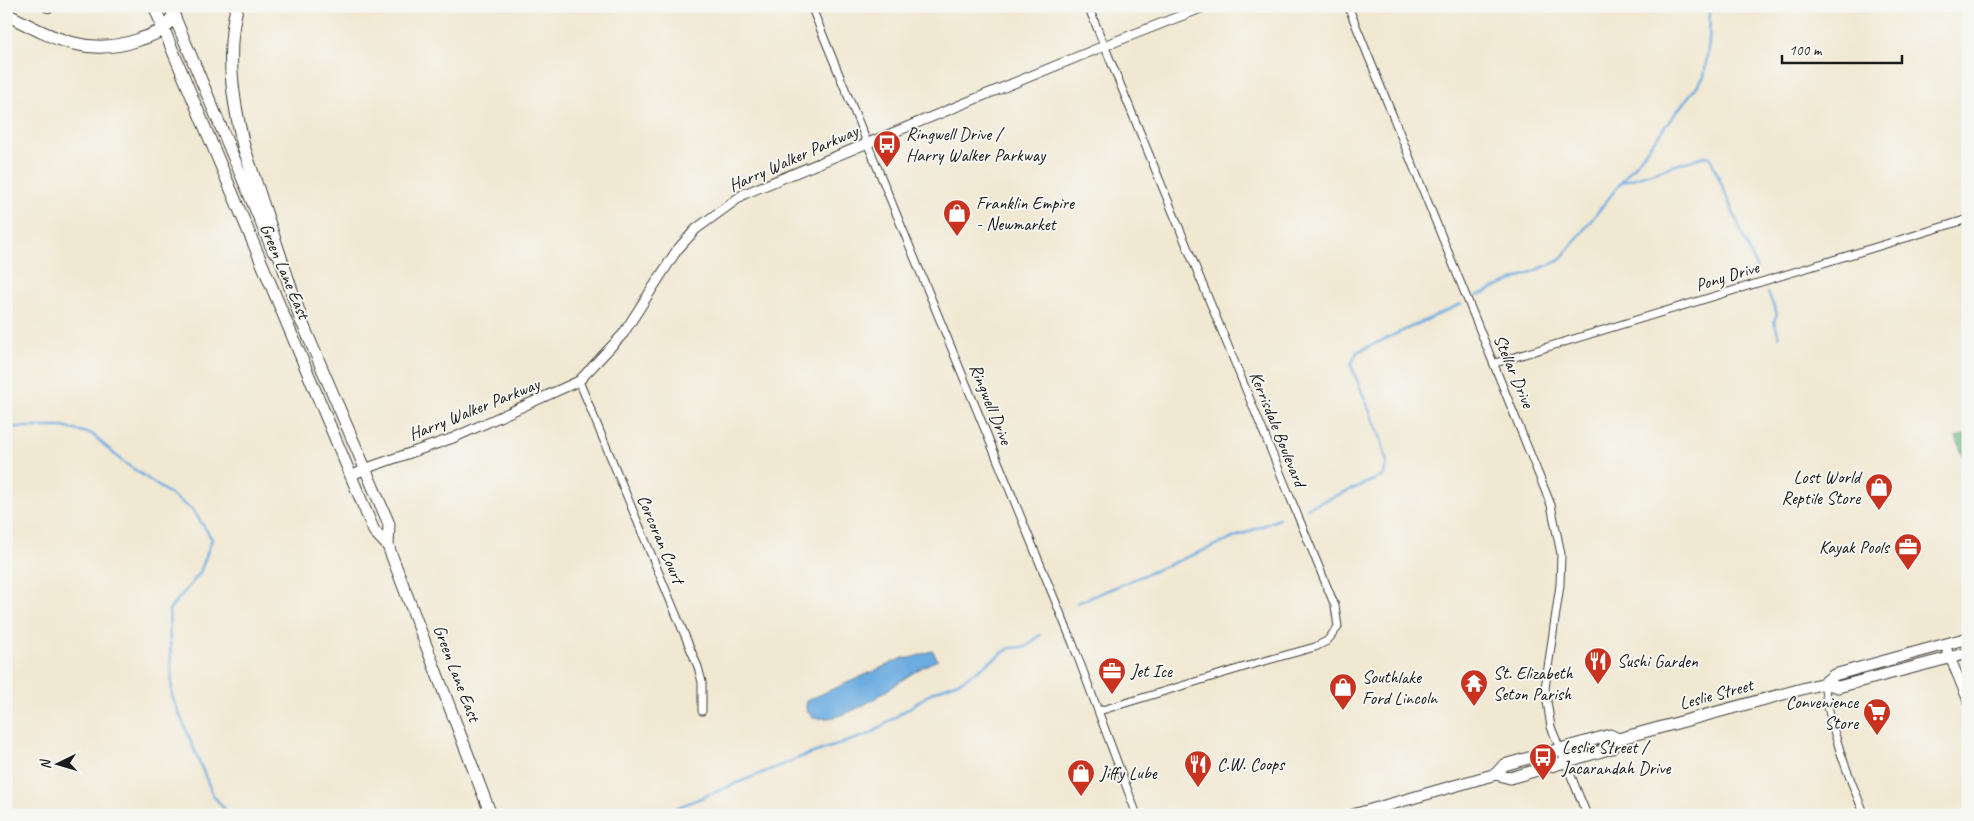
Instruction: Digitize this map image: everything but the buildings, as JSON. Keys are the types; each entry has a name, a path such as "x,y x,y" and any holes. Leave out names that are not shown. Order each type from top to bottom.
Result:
{"highway":[{"path":"237,6 232,32 231,66 238,121 244,148 302,322"},
{"path":"6,14 51,37 82,46 111,46 165,30 172,11"}],"main road":[{"name":"Green Lane East","path":"154,6 374,531 388,546 491,815"},
{"name":"Green Lane East","path":"172,11 302,322 367,468 389,524 388,546"},
{"name":"Leslie Street","path":"1353,815 1496,774 1510,778 1612,748 1618,739 1824,683 1834,675 1968,638"},
{"name":"Leslie Street","path":"1824,683 1838,687 1968,653"},
{"name":"Leslie Street","path":"1496,774 1504,765 1610,735 1618,739"}],"street":[{"name":"Ringwell Drive","path":"812,6 1099,711 1138,815"},
{"name":"Kerrisdale Boulevard","path":"1088,6 1335,606 1338,627 1327,641 1315,647 1265,660 1099,711"},
{"name":"Harry Walker Parkway","path":"351,476 367,468 453,438 579,381 623,334 677,250 696,229 744,194 1206,6"},
{"name":"Stellar Drive","path":"1348,6 1546,488 1557,528 1561,554 1560,585 1545,688 1551,727 1586,815"},
{"name":"Pony Drive","path":"1495,363 1968,219"},
{"name":"Corcoran Court","path":"579,381 698,667 702,682 702,710"},
{"path":"1945,645 1968,701"},
{"path":"1824,683 1826,699 1846,772 1865,815"}],"green space":[{"path":"1968,434 1968,470 1956,437"}],"water":[{"path":"933,651 938,660 845,714 829,718 813,718 806,709 806,701 903,658 911,658"}],"waterway":[{"path":"1476,296 1560,260 1704,77 1709,42 1710,6"},
{"path":"1622,182 1705,156 1710,157 1757,269"},
{"path":"1768,293 1777,314 1774,321 1779,337"},
{"path":"1307,508 1383,476 1387,463 1381,439 1351,365 1357,352 1461,304"},
{"path":"6,427 63,427 92,434 122,461 193,510 212,539 200,573 169,610 172,696 213,795 229,815"},
{"path":"1077,603 1279,519"},
{"path":"659,815 801,757 870,734 933,692 963,680 1010,648 1026,647 1040,635"}],"place":[{"name":"Ringwell Drive / Harry Walker Parkway","path":"887,168"},
{"name":"Franklin Empire - Newmarket","path":"957,237"},
{"name":"Lost World Reptile Store","path":"1879,511"},
{"name":"Kayak Pools","path":"1908,571"},
{"name":"Sushi Garden","path":"1598,685"},
{"name":"Jet Ice","path":"1112,695"},
{"name":"St. Elizabeth Seton Parish","path":"1474,707"},
{"name":"Southlake Ford Lincoln","path":"1343,711"},
{"name":"Convenience Store","path":"1877,736"},
{"name":"Leslie Street / Jacarandah Drive","path":"1543,781"},
{"name":"C.W. Coops","path":"1198,788"},
{"name":"Jiffy Lube","path":"1081,797"}]}
